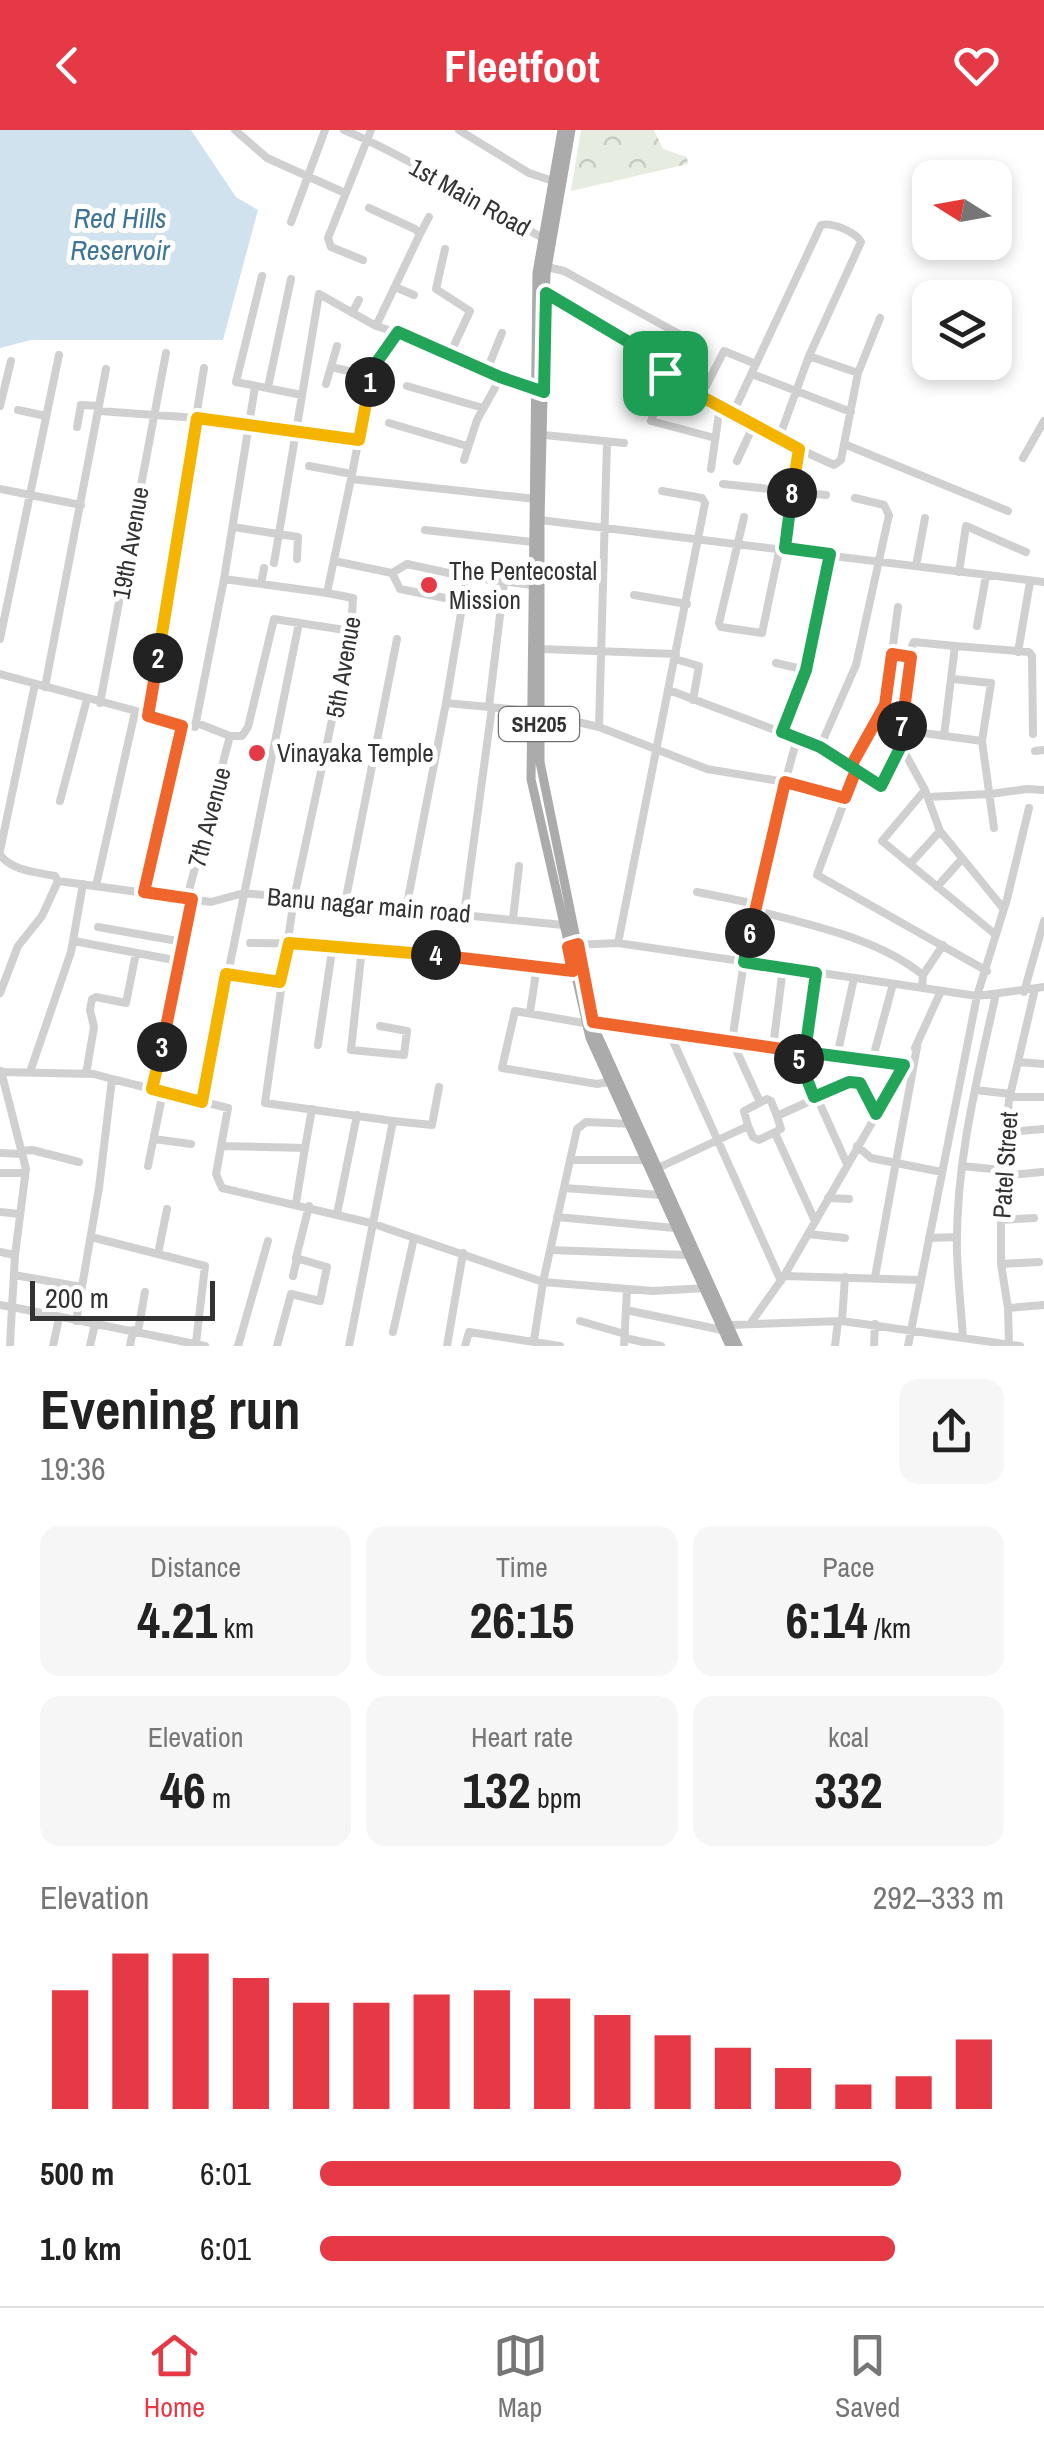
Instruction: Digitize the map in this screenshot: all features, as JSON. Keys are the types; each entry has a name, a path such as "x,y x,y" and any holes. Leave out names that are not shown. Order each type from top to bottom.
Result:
{"main road":[{"name":"SH205","path":"562,130 543,238 536,502 540,520 541,649 534,712 589,1022"},
{"name":"SH205","path":"536,502 544,435 540,390 546,293 543,266 571,130"},
{"path":"536,502 532,542 532,779 563,925 573,945 573,971 589,1022 660,1195 738,1346"},
{"path":"633,1124 658,1168 705,1287"},
{"path":"725,1327 730,1346"}],"street":[{"path":"235,130 267,158 345,193"},
{"path":"291,222 325,130"},
{"name":"1st Main Road","path":"344,130 369,135 499,216 543,238"},
{"path":"459,130 529,173 553,181"},
{"path":"363,260 328,243 369,135"},
{"path":"369,208 420,234"},
{"path":"376,326 429,217"},
{"path":"733,413 821,224 829,223 858,236 861,242 809,356 779,438"},
{"path":"445,249 435,286 470,311 450,354"},
{"path":"543,266 564,271 679,334 683,342 665,373 667,378 651,422 716,438"},
{"path":"262,276 236,382 302,395"},
{"path":"268,387 291,279"},
{"path":"395,288 414,295"},
{"path":"546,293 669,366"},
{"path":"274,563 319,294 376,326 540,390"},
{"path":"352,313 359,300"},
{"path":"667,378 834,465 841,460 858,373 880,318"},
{"path":"224,580 327,593 370,376 398,332"},
{"path":"487,370 502,332"},
{"path":"326,384 337,346"},
{"path":"700,396 724,351 756,364"},
{"name":"19th Avenue","path":"100,702 166,353"},
{"path":"0,638 58,356"},
{"path":"809,356 858,373"},
{"path":"0,406 11,361"},
{"path":"332,367 370,376"},
{"path":"148,716 204,368"},
{"path":"45,687 106,369"},
{"path":"752,374 851,412"},
{"path":"464,460 466,446 500,377"},
{"path":"408,386 483,408"},
{"path":"0,674 190,728 197,723 255,387"},
{"path":"76,427 82,404 359,440"},
{"path":"711,469 720,406"},
{"path":"18,410 46,416"},
{"path":"1024,458 1044,421"},
{"path":"388,423 466,446"},
{"path":"736,461 754,424"},
{"path":"544,435 624,443"},
{"path":"599,728 607,442"},
{"path":"844,444 1008,510"},
{"path":"744,517 719,626 760,634 783,548 799,449"},
{"path":"309,466 352,476 536,502"},
{"path":"722,484 826,495"},
{"path":"0,489 81,505"},
{"path":"618,943 687,604 704,500 662,491"},
{"path":"820,747 856,666 881,560 888,510 856,498"},
{"path":"916,566 924,518"},
{"path":"540,520 1044,582"},
{"path":"958,572 966,526 1026,552"},
{"path":"233,527 300,539 297,559"},
{"path":"425,530 532,542"},
{"path":"782,732 806,670 830,554"},
{"path":"334,561 392,573 407,564 532,585"},
{"path":"261,584 264,568"},
{"path":"392,573 400,589 465,602"},
{"path":"406,909 467,576"},
{"path":"977,626 986,576"},
{"path":"464,914 504,582"},
{"path":"1018,652 1030,582"},
{"name":"5th Avenue","path":"312,1109 265,1103 294,898 351,631 352,598 327,593"},
{"path":"634,594 687,604"},
{"path":"898,607 885,705 854,768 817,875 987,972"},
{"name":"7th Avenue","path":"148,1166 190,899 230,736 242,736 248,727 272,622 299,622"},
{"path":"202,1102 299,622 351,631"},
{"path":"345,903 397,639"},
{"path":"669,690 820,747 881,786 901,746 916,641 1029,652 1034,662 1033,734"},
{"path":"944,736 955,646"},
{"path":"541,649 603,649 676,656 700,666 692,700"},
{"path":"892,654 911,657"},
{"path":"776,663 806,670"},
{"path":"953,679 991,683 982,741 994,828"},
{"path":"0,853 35,684"},
{"path":"60,801 87,699"},
{"path":"446,703 534,712 599,728 707,769 785,782 845,798"},
{"path":"96,886 135,712"},
{"path":"197,723 230,736"},
{"path":"144,892 182,726"},
{"path":"901,730 982,741"},
{"path":"760,1102 732,1041 744,962 797,739"},
{"path":"901,746 926,793 940,831 1003,908"},
{"path":"996,935 882,841 926,793 1044,790"},
{"path":"908,1346 978,996 1029,808"},
{"path":"910,864 940,831"},
{"name":"Banu nagar main road","path":"0,853 3,861 15,867 56,876 58,881 211,902 244,893 563,925"},
{"path":"937,887 961,860"},
{"path":"513,919 519,866"},
{"path":"0,993 18,946 42,916 58,881"},
{"path":"30,1072 74,941 83,884"},
{"path":"698,892 848,937 910,964 923,974"},
{"path":"1024,992 1044,922"},
{"path":"98,927 183,942"},
{"path":"74,941 179,961"},
{"path":"573,945 618,943 978,996 1040,988"},
{"path":"250,944 333,944 573,971"},
{"path":"318,1046 333,944"},
{"path":"922,988 923,974 942,945"},
{"path":"362,948 351,1050 404,1055 407,1030 380,1026"},
{"path":"86,1074 94,1027 92,999 126,1002 136,953"},
{"path":"530,1012 537,966"},
{"path":"773,1047 783,968"},
{"path":"816,973 800,1051 814,1097 847,1164"},
{"path":"226,974 280,982"},
{"path":"837,1056 854,978"},
{"path":"872,1061 892,984"},
{"name":"Patel Street","path":"1008,1344 1008,1308 1001,1264 1002,1173 1010,1096 1040,988"},
{"path":"750,1324 782,1278 916,1046 941,991"},
{"path":"962,1337 958,1237 962,1166 996,994"},
{"path":"614,1081 597,1084 502,1068 514,1014 518,1010 904,1065"},
{"path":"669,1032 782,1278"},
{"path":"875,1278 916,1046"},
{"path":"1018,1062 1044,1064"},
{"path":"10,1346 3,1308 14,1275 25,1173 0,1069 86,1074 228,1108 216,1174 222,1188 337,1214 463,1252 543,1282 628,1290 705,1287"},
{"path":"76,1321 112,1106 112,1079"},
{"path":"777,1116 852,1082 862,1085 876,1114"},
{"path":"296,1203 312,1109 432,1125 440,1087"},
{"path":"975,1090 1044,1097"},
{"path":"769,1099 781,1129 756,1140 744,1111 760,1102 769,1099"},
{"path":"337,1214 357,1116"},
{"path":"0,1121 14,1122"},
{"path":"349,1346 393,1121"},
{"path":"534,1340 543,1282 581,1124 633,1124"},
{"path":"658,1168 748,1126"},
{"path":"1006,1132 1044,1129"},
{"path":"774,1132 815,1221"},
{"path":"154,1138 192,1144"},
{"path":"222,1146 305,1148"},
{"path":"857,1146 870,1158 942,1172"},
{"path":"0,1153 32,1150 79,1162"},
{"path":"570,1160 645,1160"},
{"path":"962,1166 1002,1173 1042,1172"},
{"path":"0,1173 25,1173"},
{"path":"564,1188 660,1195"},
{"path":"828,1198 849,1198"},
{"path":"293,1276 309,1206"},
{"path":"158,1254 167,1209"},
{"path":"0,1212 20,1214"},
{"path":"557,1218 675,1228"},
{"path":"1001,1220 1034,1218"},
{"path":"808,1234 845,1238"},
{"path":"3,1308 136,1331 160,1341 200,1345 205,1266 91,1237"},
{"path":"929,1238 958,1237"},
{"path":"393,1332 414,1238"},
{"path":"238,1346 268,1241"},
{"path":"550,1250 688,1255"},
{"path":"0,1252 16,1254"},
{"path":"447,1346 463,1252"},
{"path":"277,1346 291,1294 320,1301 325,1288 327,1267 297,1259"},
{"path":"1001,1264 1039,1262"},
{"path":"14,1275 82,1287"},
{"path":"836,1346 845,1276"},
{"path":"782,1278 920,1280"},
{"path":"624,1339 628,1290"},
{"path":"130,1346 146,1292"},
{"path":"1008,1308 1044,1305"},
{"path":"626,1310 725,1327 840,1321 876,1324 1020,1346"},
{"path":"53,1346 59,1318"},
{"path":"580,1321 624,1339 661,1346"},
{"path":"90,1346 95,1324"},
{"path":"874,1346 876,1324"},
{"path":"465,1346 469,1332 560,1346"}],"green space":[{"path":"581,130 654,130 663,149 687,157 688,164 571,191"}],"water":[{"name":"Red Hills Reservoir","path":"0,130 191,130 236,197 258,210 223,340 31,340 0,348"}],"place":[{"name":"The Pentecostal Mission","path":"429,585"},
{"name":"Vinayaka Temple","path":"257,753"}],"route":[{"path":"665,373 667,378 799,449 785,548 830,554 806,670 782,732 820,747 851,766 881,786 901,746 911,657 892,654 885,705 851,766 856,770 845,798 785,782 744,962 816,973 805,1052 904,1065 876,1114 860,1083 849,1082 814,1097 796,1051 593,1022 578,944 568,947 573,971 333,944 289,943 280,982 226,974 202,1102 152,1089 192,899 144,892 182,726 148,716 197,418 359,440 370,376 398,332 544,392 546,293 669,366 665,373"}]}
